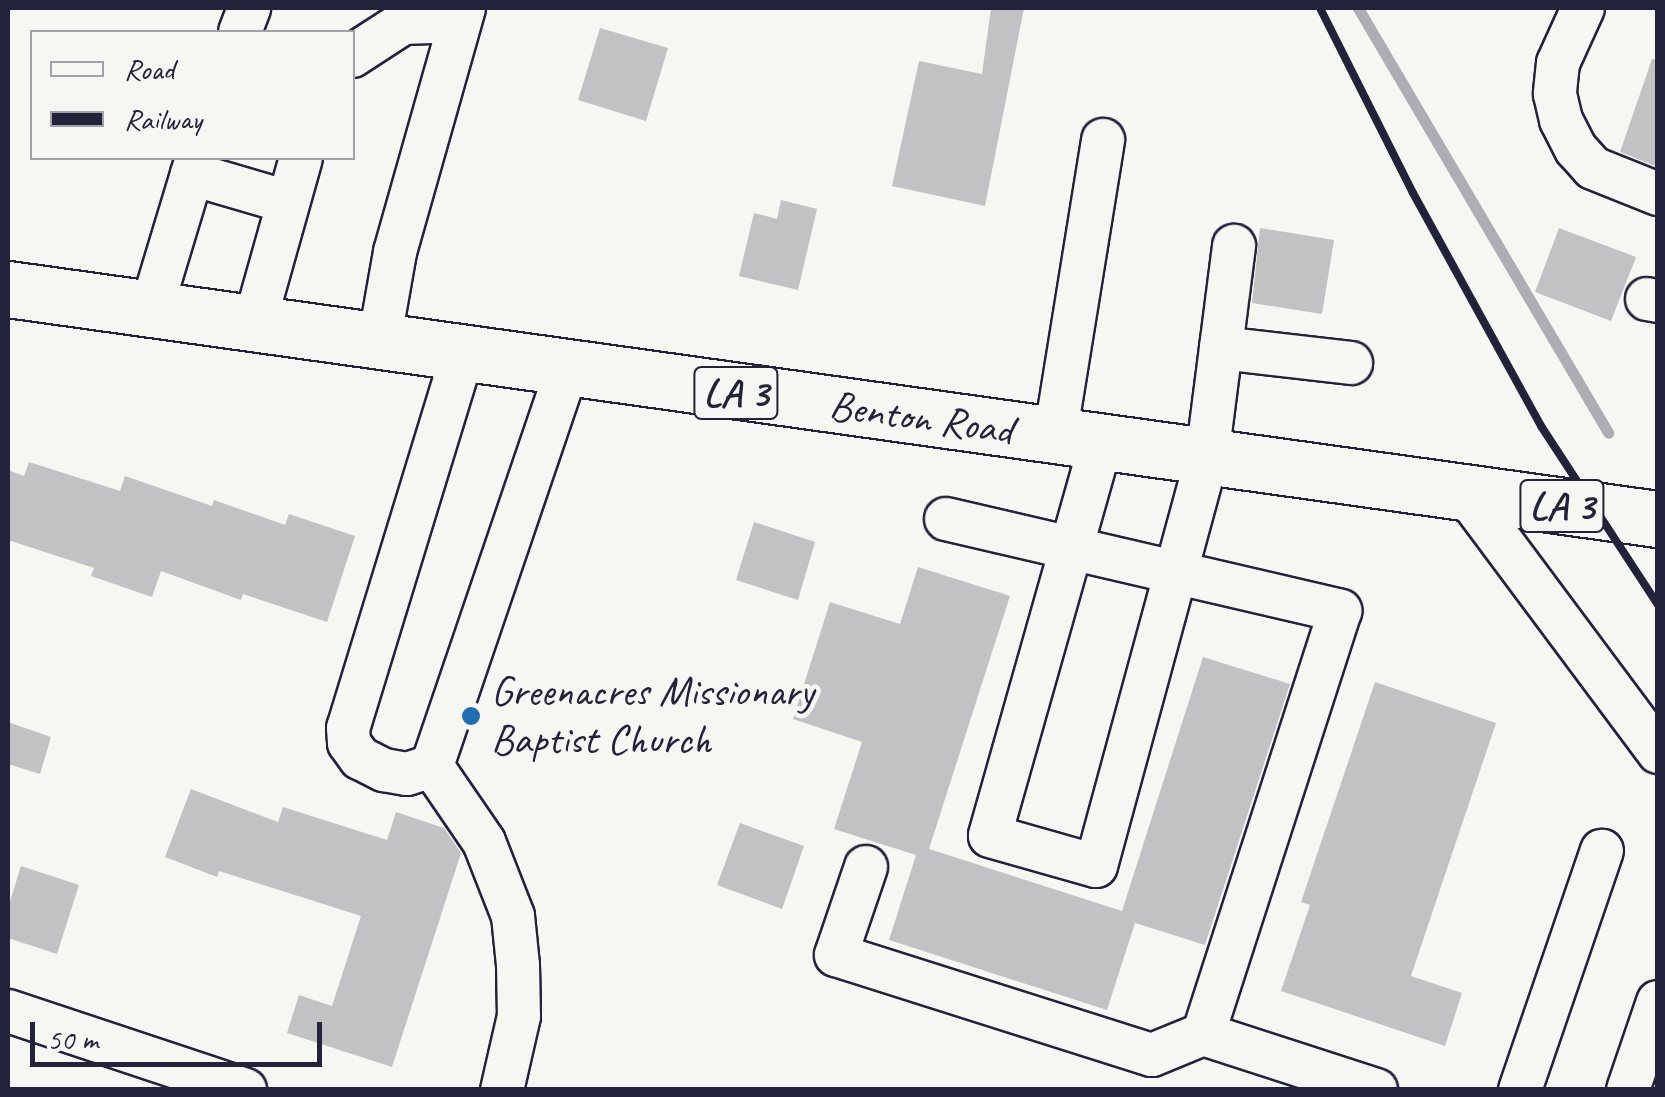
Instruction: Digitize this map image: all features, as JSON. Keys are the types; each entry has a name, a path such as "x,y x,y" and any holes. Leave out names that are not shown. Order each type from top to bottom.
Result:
{"main road":[{"name":"Benton Road","path":"8,289 462,356 1658,519"}],"street":[{"path":"1583,8 1558,62 1555,94 1561,120 1576,149 1593,168 1658,194"},
{"path":"355,54 403,22 462,14 395,252 379,343"},
{"path":"1103,140 1078,440 1073,550 990,836 1096,866 1207,457 1234,246"},
{"path":"254,325 299,160"},
{"path":"150,310 195,166 288,202"},
{"path":"1221,348 1351,363"},
{"path":"432,766 407,774 384,770 360,758 349,743 348,728 462,356"},
{"path":"432,766 567,370"},
{"path":"1466,494 1658,752"},
{"path":"866,867 836,955 1146,1072 1203,1034 1340,611 946,519"},
{"path":"432,766 484,842 512,916 519,1016 502,1090"},
{"path":"1520,1090 1602,850"},
{"path":"1628,1090 1658,1002"},
{"path":"8,1011 245,1090"},
{"path":"1203,1034 1376,1090"}],"building":[{"path":"991,8 1024,8 985,206 892,186 919,61 982,74"},
{"path":"600,28 668,48 646,121 578,100"},
{"path":"1652,59 1658,60 1658,167 1620,152"},
{"path":"781,200 817,209 798,290 739,276 754,213 777,219"},
{"path":"1260,228 1334,240 1322,314 1252,303"},
{"path":"1559,228 1636,257 1611,321 1535,292"},
{"path":"29,462 120,491 125,476 212,506 214,500 285,525 289,514 355,536 327,622 243,594 241,600 161,571 152,597 91,576 94,568 8,540 8,470 24,476"},
{"path":"754,522 815,542 798,600 736,580"},
{"path":"918,567 1010,596 929,849 1122,911 1203,657 1290,684 1205,945 1135,923 1107,1010 889,940 916,855 834,829 862,742 793,719 830,602 900,624"},
{"path":"1375,682 1496,723 1411,976 1462,993 1445,1046 1281,991 1310,905 1301,902"},
{"path":"8,722 51,737 40,774 8,764"},
{"path":"191,789 278,822 283,807 387,840 396,812 444,828 461,853 392,1067 287,1033 299,995 332,1006 361,916 219,871 217,877 165,857"},
{"path":"740,823 804,846 782,909 717,885"},
{"path":"21,866 79,885 57,954 8,938 8,908"}],"waterway":[{"path":"1358,8 1608,433"}],"railway":[{"path":"1320,8 1413,193 1541,426 1658,605"}],"place":[{"name":"Greenacres Missionary Baptist Church","path":"471,716"}]}
